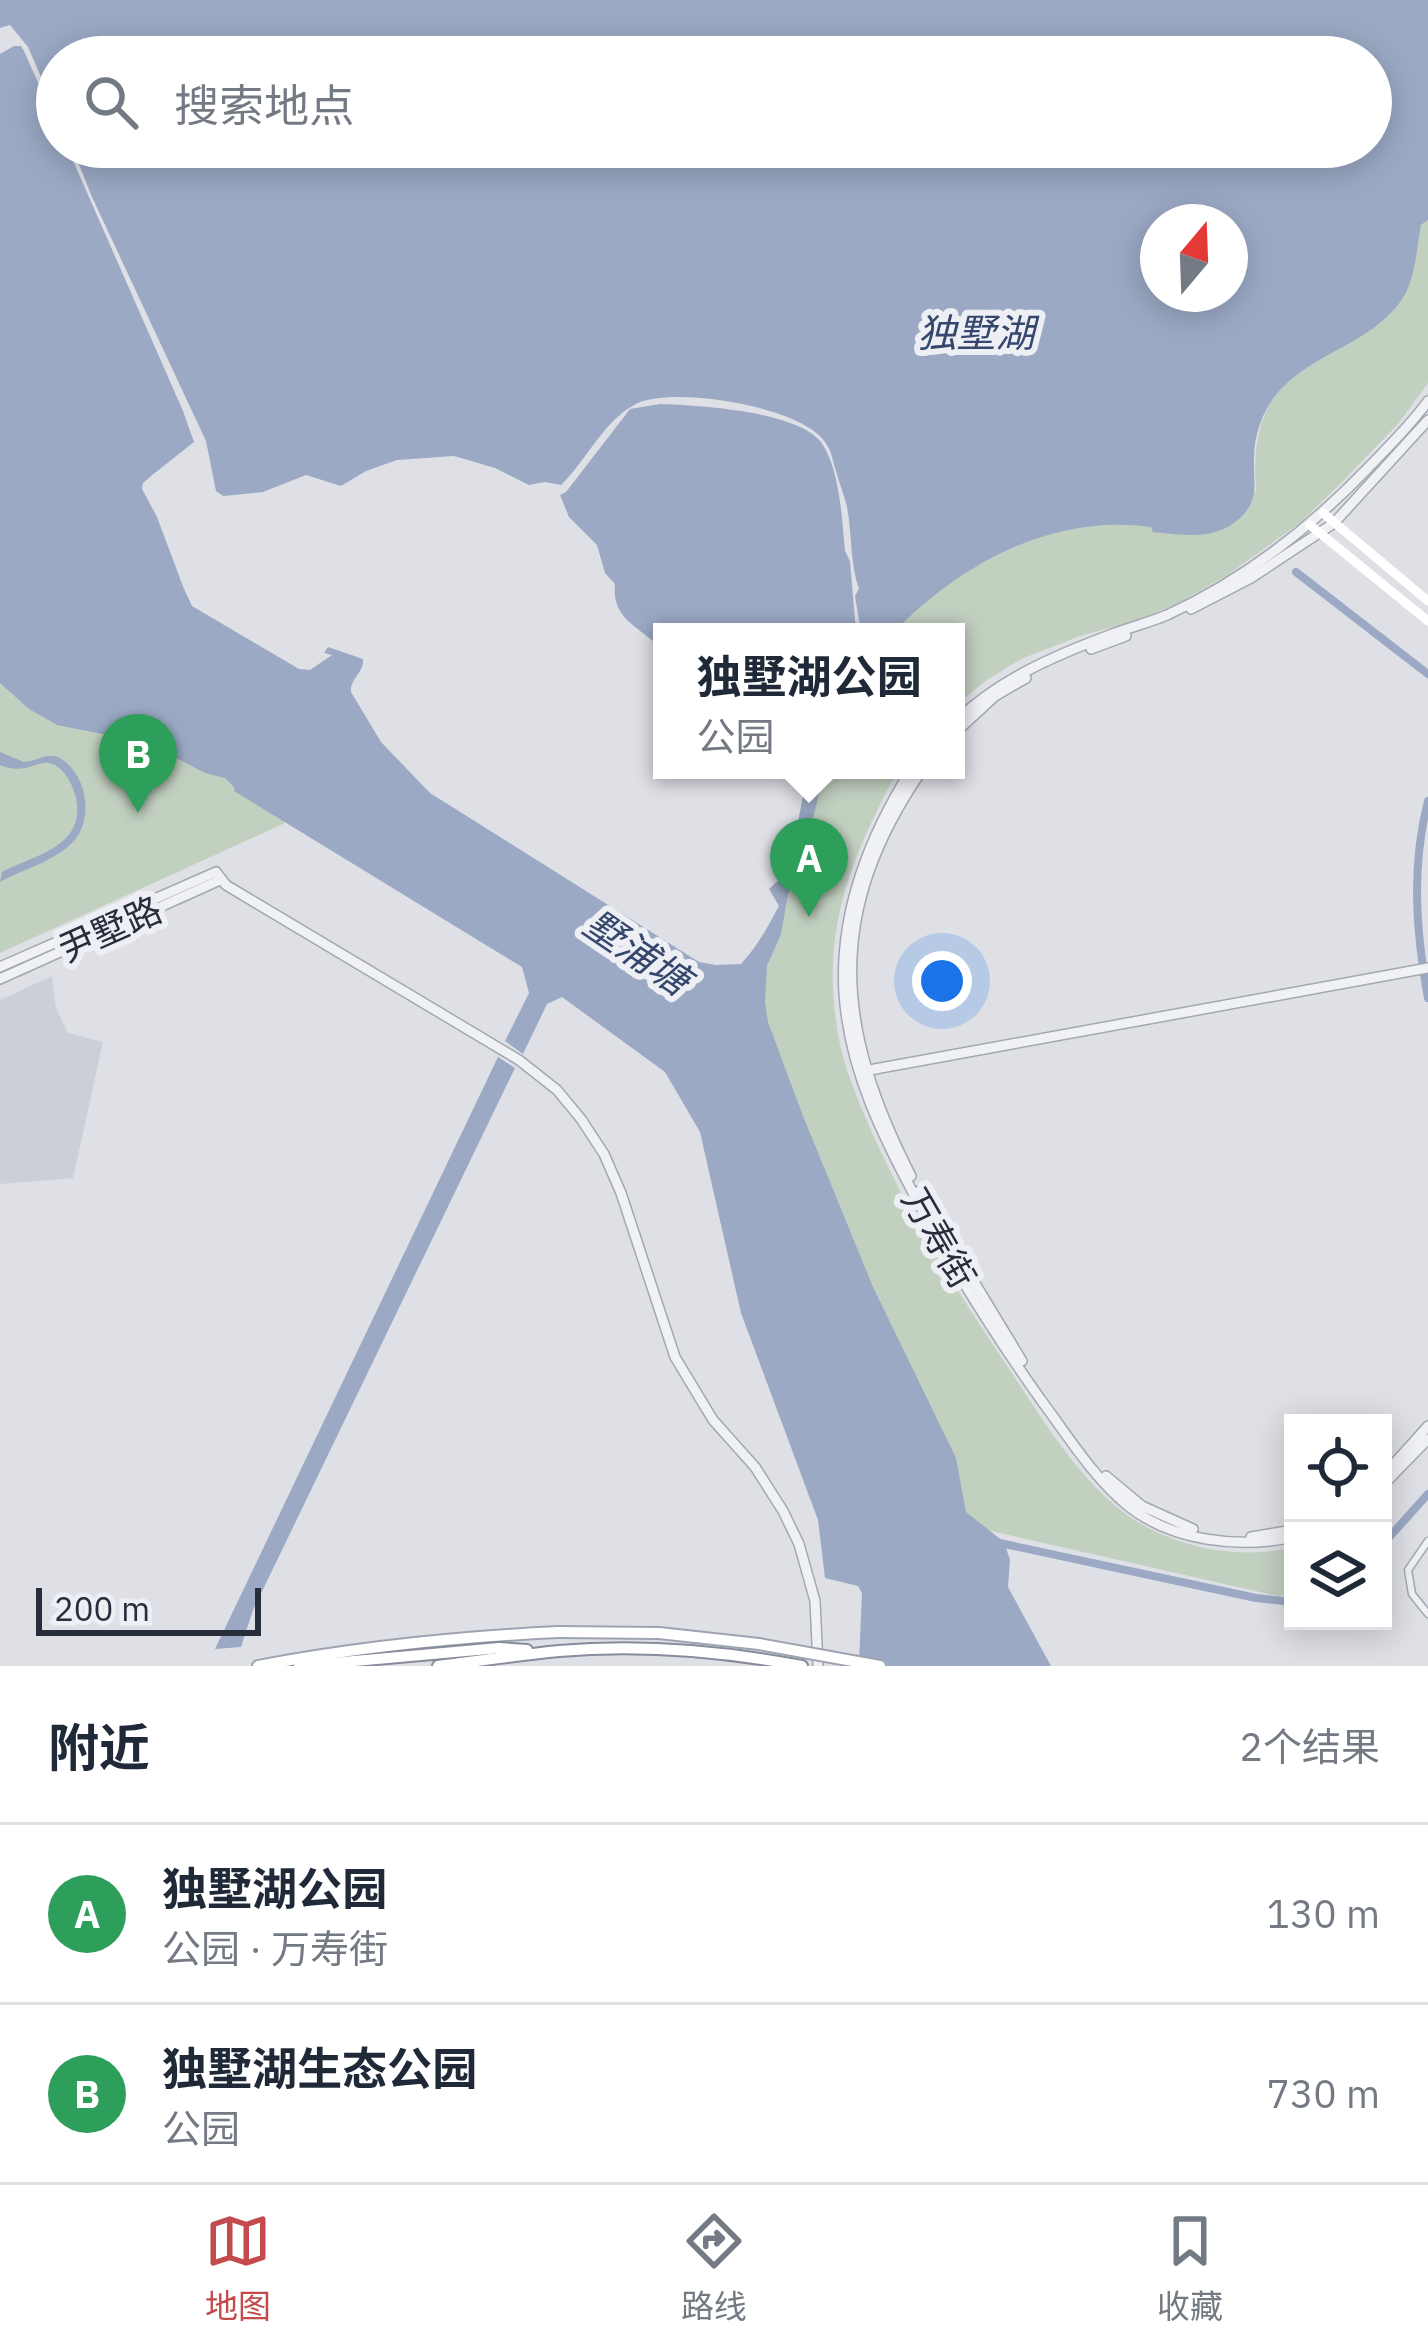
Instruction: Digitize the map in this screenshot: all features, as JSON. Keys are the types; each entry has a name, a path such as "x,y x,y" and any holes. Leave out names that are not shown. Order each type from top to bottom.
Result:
{"main road":[{"path":"1323,514 1428,601"},
{"path":"1310,525 1428,621"},
{"path":"257,1666 458,1637 558,1632 659,1634 759,1644 880,1666"},
{"path":"299,1666 499,1648 656,1648 802,1666"},
{"path":"438,1666 558,1651"}],"street":[{"path":"1292,546 1428,401"},
{"path":"965,723 1019,681 1211,600 1264,563 1320,533 1428,420"},
{"path":"965,713 1015,676 1165,616 1264,563"},
{"name":"万寿街","path":"905,779 889,804 857,880 844,949 848,1030 896,1147 1029,1372 1107,1476 1155,1514 1207,1533 1231,1538 1284,1535"},
{"name":"万寿街","path":"862,1071 851,986 861,896 874,852 916,779"},
{"path":"218,876 519,1060 557,1090 581,1119 621,1193 675,1357 713,1420 755,1467 799,1544 815,1601 818,1666"},
{"name":"尹墅路","path":"0,968 218,876"},
{"name":"尹墅路","path":"0,979 218,876"},
{"path":"862,1071 1428,968"},
{"path":"1392,1469 1428,1426"},
{"path":"1392,1472 1428,1439"},
{"path":"1428,1541 1408,1570 1412,1594 1428,1614"}],"shaded area":[{"path":"52,976 56,1008 68,1033 103,1042 73,1178 0,1184 0,1000"}],"green space":[{"path":"1428,220 1428,383 1398,424 1301,522 1226,576 1180,602 1021,659 965,698 965,623 898,623 979,558 1030,537 1256,491 1257,446 1265,413 1280,390 1301,372 1377,322 1403,296 1421,225"},
{"path":"0,675 166,737 265,802 285,823 0,953"},
{"path":"819,779 893,779 851,873 833,965 840,1045 854,1089 897,1185 968,1307 1047,1426 1109,1500 1145,1526 1185,1543 1229,1551 1284,1549 1284,1595 991,1531 967,1531 748,990 777,929"}],"water":[{"name":"独墅湖","path":"0,0 1428,0 1428,220 1421,225 1408,289 1390,313 1356,340 1299,373 1269,405 1255,444 1253,496 1232,525 1200,535 1115,525 1044,536 978,565 903,623 860,623 847,507 829,448 815,432 794,420 738,403 678,397 636,404 614,420 561,485 529,485 454,456 397,460 341,486 306,475 263,492 223,496 216,491 206,441 80,168 1392,168 1392,36 36,36 36,65 10,25 0,28"},
{"name":"墅浦塘","path":"14,46 24,51 36,78 36,168 76,168 194,442 143,483 142,489 192,606 299,669 310,670 332,655 324,653 328,647 363,659 351,692 381,742 430,793 699,962 741,964 758,943 779,906 769,889 784,875 792,854 788,845 796,832 806,779 823,779 803,858 788,894 781,934 767,966 768,1022 873,1287 956,1458 966,1512 1004,1542 1010,1560 1008,1587 1051,1666 866,1666 859,1662 862,1593 858,1586 825,1578 818,1520 741,1313 700,1132 665,1072 562,997 547,1004 523,1054 505,1041 529,993 522,967 234,791 225,778 205,773 147,743 57,725 29,709 0,683 0,54"},
{"path":"660,404 721,408 791,423 821,442 839,495 855,623 653,623 653,642 630,622 618,607 615,584 605,573 597,545 569,517 560,495 630,409"},
{"path":"0,752 24,762 60,758 82,785 85,809 80,831 66,848 0,882 2,872 55,847 73,828 77,815 73,789 59,768 43,763 9,768 0,765"},
{"path":"498,1057 515,1068 253,1610 241,1647 215,1649"}],"waterway":[{"path":"1296,572 1428,674"},
{"path":"1428,801 1417,900 1428,998"},
{"path":"1392,1534 1428,1494"},
{"path":"995,1542 1284,1601"}],"place":[{"name":"独墅湖生态公园","path":"138,813"},
{"name":"独墅湖公园","path":"809,917"}]}
